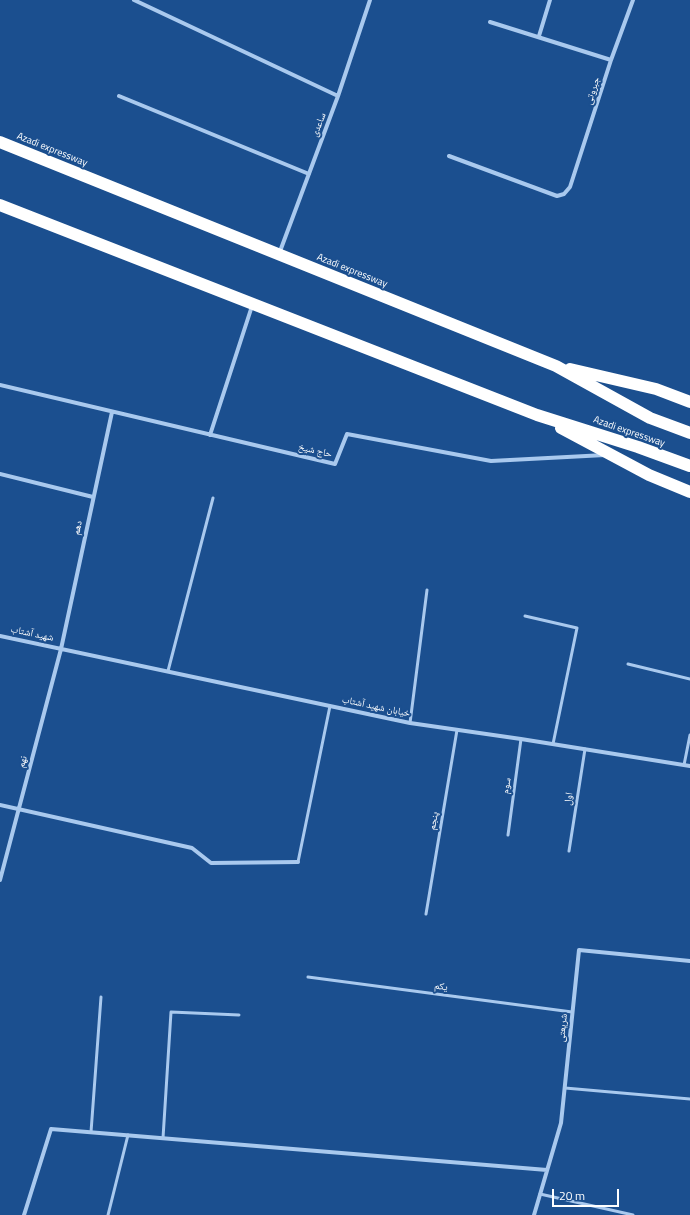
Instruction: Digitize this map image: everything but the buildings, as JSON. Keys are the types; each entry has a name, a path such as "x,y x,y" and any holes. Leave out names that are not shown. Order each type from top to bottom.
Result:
{"highway":[{"name":"Azadi expressway","path":"0,142 556,366 650,418 690,433"},
{"name":"Azadi expressway","path":"0,205 538,415 638,447 690,466"},
{"path":"556,366 656,389 690,402"},
{"path":"538,415 649,475 690,492"}],"street":[{"path":"134,0 338,96"},
{"name":"ساعدی","path":"279,254 338,96 370,0"},
{"path":"538,36 550,0"},
{"name":"جبروتی","path":"449,156 557,196 564,194 570,187 611,60 633,0"},
{"path":"490,22 611,60"},
{"path":"119,96 309,174"},
{"path":"210,435 253,304"},
{"name":"حاج شیخ","path":"0,385 335,464 347,434 491,461 611,455"},
{"name":"دهم","path":"61,649 112,412"},
{"path":"0,474 93,497"},
{"name":"شهید آشتاب","path":"0,636 61,649"},
{"name":"خیابان شهید آشتاب","path":"61,649 410,723 690,766"},
{"name":"نهم","path":"0,880 61,649"},
{"path":"0,805 192,848 211,863 298,862"},
{"name":"شریعتی","path":"534,1215 561,1122 579,950 690,961"},
{"path":"24,1215 50,1129 547,1170"}],"lane":[{"path":"168,672 213,498"},
{"path":"410,723 427,590"},
{"path":"525,616 577,628 553,744"},
{"path":"628,664 690,679"},
{"path":"298,862 330,706"},
{"name":"پنجم","path":"426,914 458,730"},
{"path":"684,765 690,735"},
{"name":"سوم","path":"508,836 521,739"},
{"name":"اول","path":"569,851 585,749"},
{"name":"یکم","path":"308,977 572,1012"},
{"path":"91,1132 101,997"},
{"path":"163,1138 171,1012 239,1015"},
{"path":"564,1088 690,1099"},
{"path":"108,1215 128,1135"},
{"path":"540,1194 633,1215"}]}
